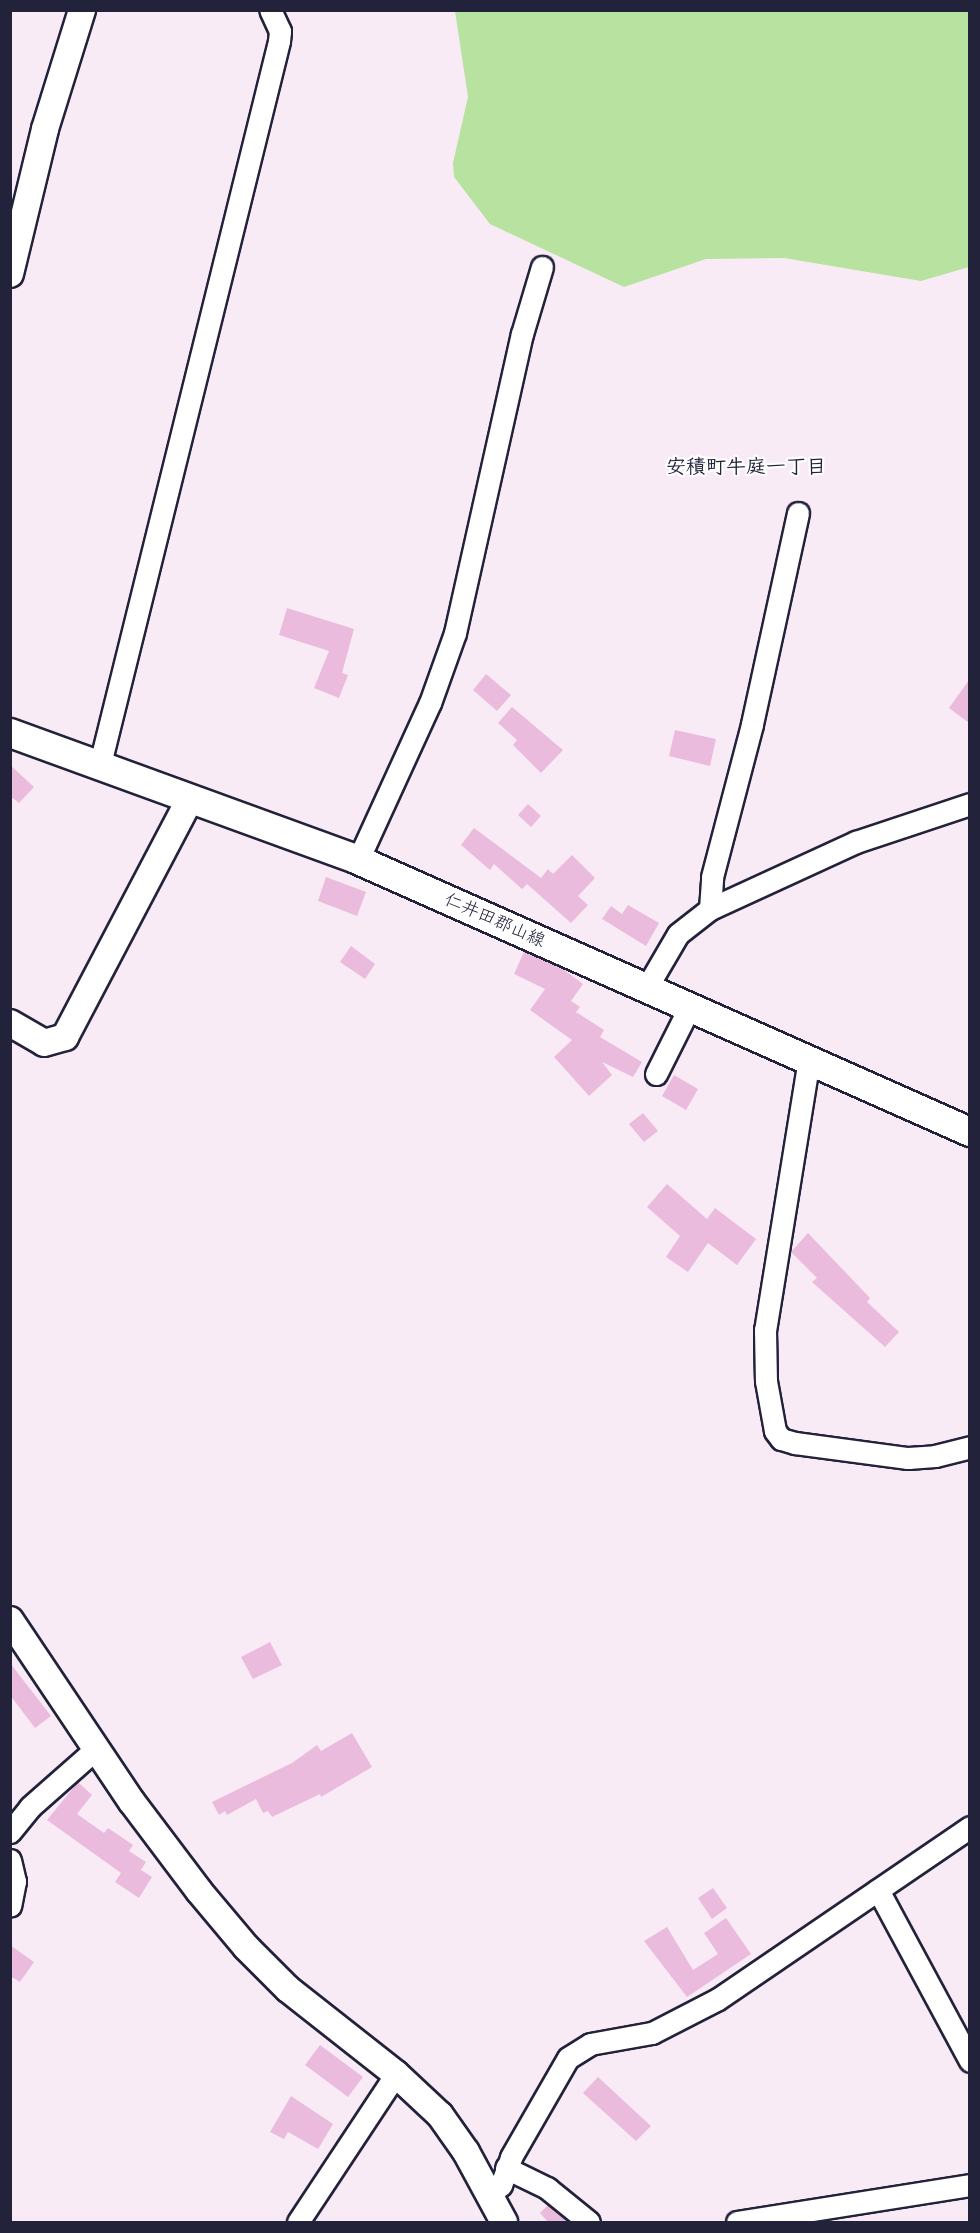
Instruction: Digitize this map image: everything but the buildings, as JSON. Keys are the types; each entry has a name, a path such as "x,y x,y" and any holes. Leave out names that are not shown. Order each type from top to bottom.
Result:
{"main road":[{"name":"仁井田郡山線","path":"10,733 189,801 358,860 969,1132"}],"street":[{"path":"10,274 45,129 82,10"},
{"path":"99,768 279,41 280,31 270,10"},
{"path":"358,860 430,703 455,633 522,334 542,267"},
{"path":"710,909 712,877 752,724 798,513"},
{"path":"10,1023 44,1043 65,1037 189,801"},
{"path":"647,987 678,934 710,909 856,842 969,804"},
{"path":"656,1074 690,1006"},
{"path":"809,1059 765,1330 765,1371 775,1431 778,1436 795,1443 908,1458 935,1456 969,1447"},
{"path":"12,1625 199,1891 246,1947 288,1989 396,2074 440,2115 490,2193 504,2223"},
{"path":"10,1832 30,1806 97,1748"},
{"path":"490,2193 501,2185 506,2168 568,2058 590,2044 651,2033 718,1999 969,1827"},
{"path":"10,1860 15,1881 10,1906"},
{"path":"878,1890 969,2061"},
{"path":"298,2223 396,2074"},
{"path":"506,2168 547,2188 589,2223"},
{"path":"737,2223 969,2185"}],"green space":[{"path":"455,11 969,11 969,267 921,281 784,258 706,259 624,287 490,224 454,177 453,163 468,97"}],"district":[{"name":"安積町牛庭一丁目","path":"746,466"}]}
